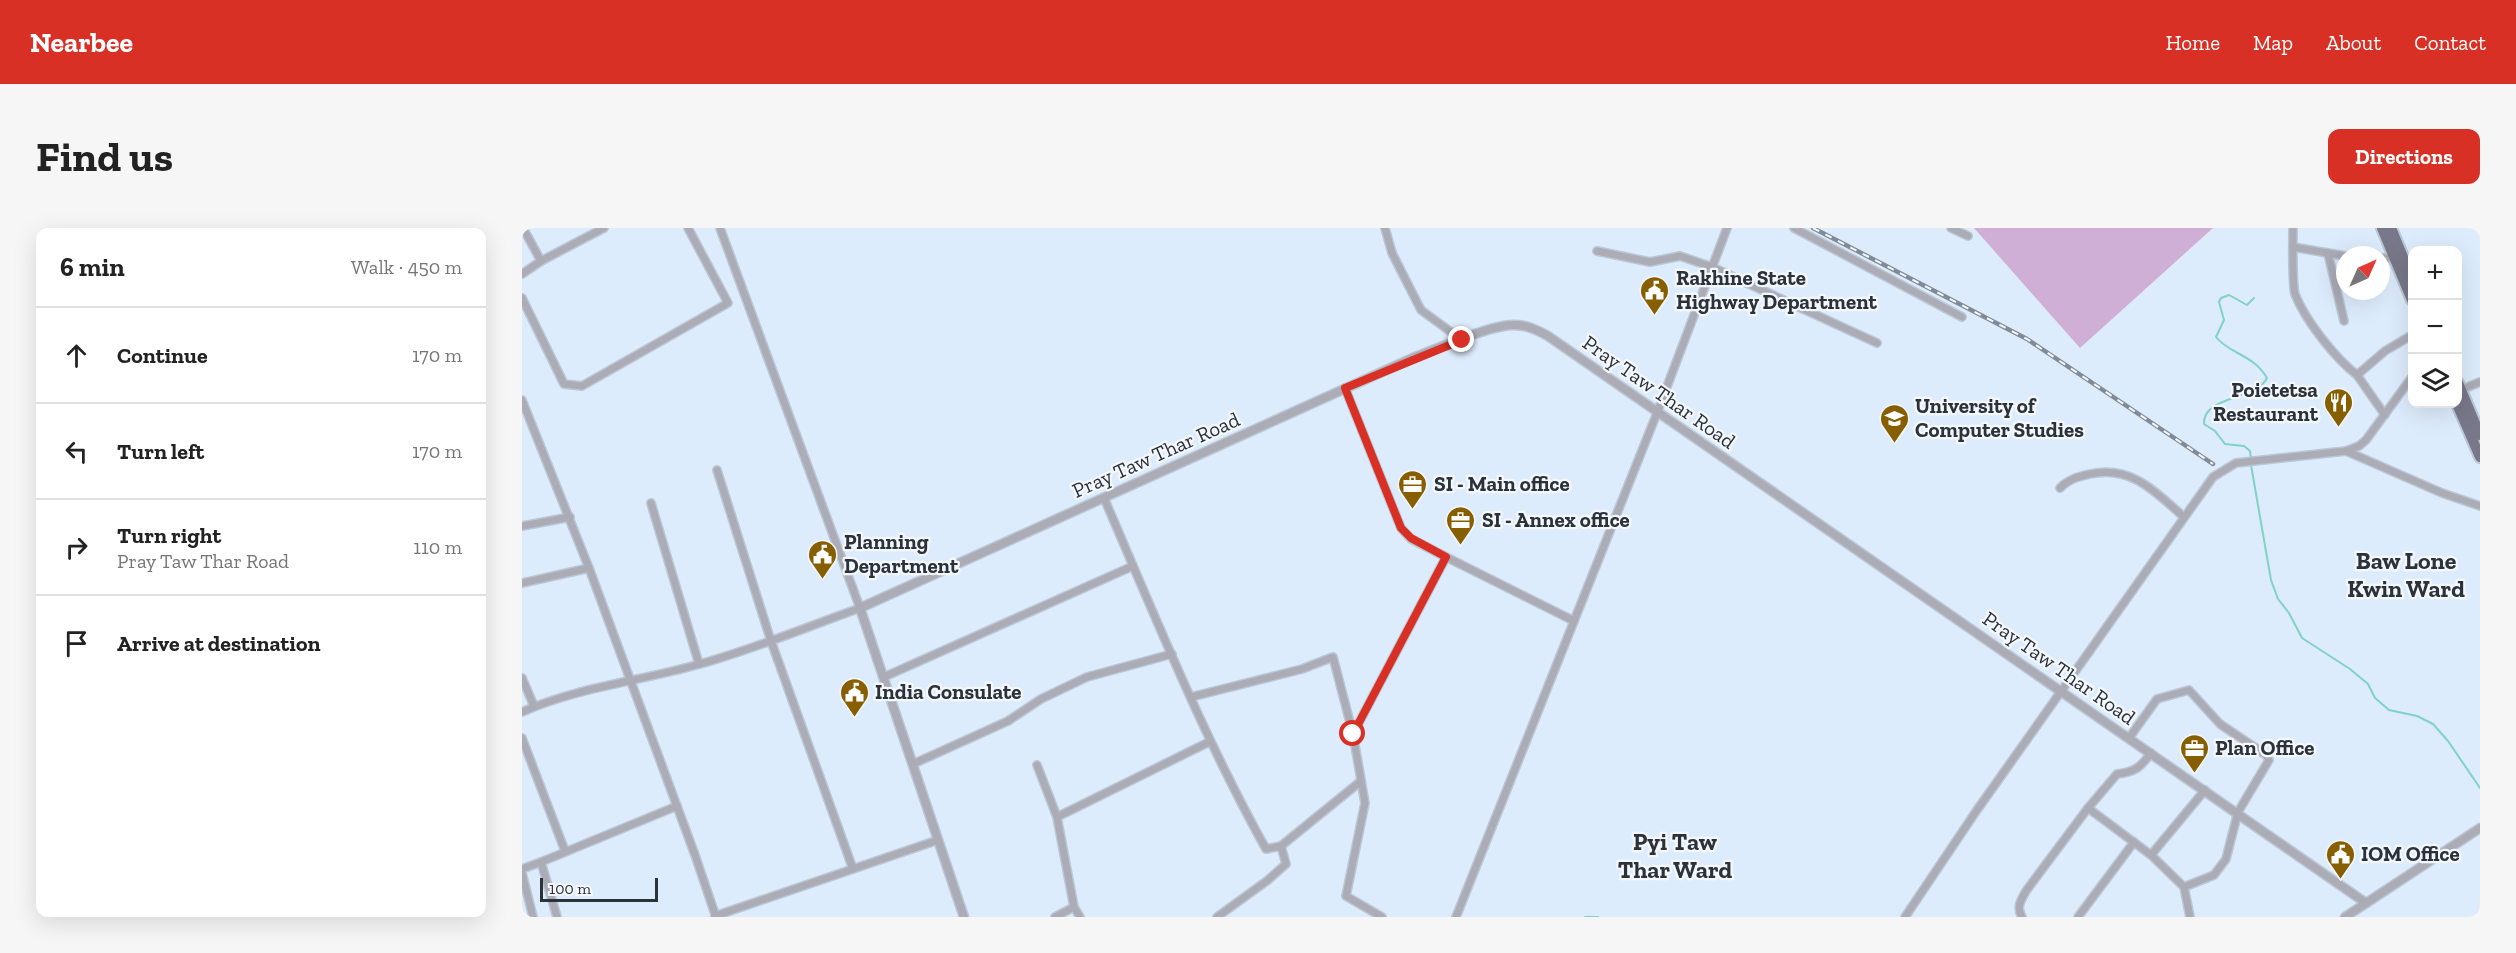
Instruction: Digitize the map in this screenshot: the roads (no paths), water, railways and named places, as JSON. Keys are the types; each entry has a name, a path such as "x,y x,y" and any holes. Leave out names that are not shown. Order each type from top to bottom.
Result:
{"main road":[{"path":"2382,228 2408,290"},
{"path":"2391,228 2408,269"},
{"path":"2462,397 2480,435"},
{"path":"2459,408 2480,457"}],"street":[{"path":"523,228 541,261"},
{"path":"522,274 541,261 604,228"},
{"path":"522,298 564,384 582,386 728,303 688,228"},
{"path":"720,228 860,608 964,917"},
{"path":"1386,228 1392,253 1421,310 1462,340"},
{"path":"1456,917 1657,413 1727,228"},
{"path":"1794,228 1962,317"},
{"path":"1951,228 1968,236"},
{"path":"2293,228 2295,292 2318,333 2340,362 2357,375 2385,415"},
{"path":"2293,247 2336,254"},
{"path":"1597,251 1650,262 1680,256 1712,267 1877,343"},
{"path":"2328,253 2344,321"},
{"path":"2390,258 2395,258"},
{"name":"Pray Taw Thar Road","path":"860,608 1345,388 1462,340 1508,326 1527,326 1538,330 2367,903"},
{"path":"2357,375 2385,351 2408,337"},
{"path":"2462,387 2480,382"},
{"path":"1905,917 1977,810 2184,516 2214,477 2230,465 2346,451 2359,446 2367,440 2408,383"},
{"path":"1345,388 1401,528 1411,538 1446,557 1574,621"},
{"path":"522,400 589,568 716,916 938,840"},
{"path":"2346,451 2442,493 2480,506"},
{"path":"717,470 771,641 853,869"},
{"path":"2060,488 2069,479 2100,472 2127,474 2145,484 2184,516"},
{"path":"1104,498 1209,742 1266,849 1281,846 1361,781"},
{"path":"651,503 699,664"},
{"path":"522,526 570,518"},
{"path":"1353,734 1446,557"},
{"path":"884,677 1133,566"},
{"path":"522,584 589,568"},
{"path":"522,712 534,706 699,664 771,641 860,608"},
{"path":"913,764 1008,721 1041,699 1087,677 1172,654"},
{"path":"1191,697 1302,669 1333,657 1353,734 1365,803 1346,896 1382,917"},
{"path":"522,678 534,706"},
{"path":"2129,738 2157,699 2189,690 2220,724 2266,755 2269,760 2238,812 2226,859 2214,875 2184,887"},
{"path":"522,738 565,851"},
{"path":"1057,817 1209,742"},
{"path":"2022,917 2018,912 2019,903 2026,891 2088,808 2117,774 2132,772 2142,766 2151,753"},
{"path":"1037,765 1057,817 1074,907 1080,917"},
{"path":"2151,855 2205,790"},
{"path":"533,917 522,871 565,851 677,806"},
{"path":"2088,808 2151,855 2184,887 2190,917"},
{"path":"2345,917 2477,830"},
{"path":"2078,917 2134,842"},
{"path":"1217,917 1286,864 1281,846"},
{"path":"541,862 557,917"},
{"path":"1055,917 1074,907"}],"waterway":[{"path":"2251,459 2250,451 2244,446 2225,444 2215,431 2204,424 2211,408 2252,391 2267,378 2255,364 2221,343 2216,337 2224,320 2219,302 2221,298 2229,295 2247,305 2254,298"},
{"path":"2251,465 2271,580 2278,599 2289,613 2302,638 2350,669 2368,684 2375,698 2389,710 2417,716 2433,724 2448,741 2480,788"},
{"path":"1585,917 1598,917"}],"railway":[{"path":"1813,228 2027,339 2213,464"}],"place":[{"name":"Rakhine State Highway Department","path":"1655,316"},
{"name":"Poietetsa Restaurant","path":"2339,428"},
{"name":"University of Computer Studies","path":"1894,444"},
{"name":"SI - Main office","path":"1413,510"},
{"name":"SI - Annex office","path":"1461,546"},
{"name":"Planning Department","path":"823,580"},
{"name":"India Consulate","path":"854,718"},
{"name":"Plan Office","path":"2194,774"},
{"name":"IOM Office","path":"2340,880"}],"district":[{"name":"Baw Lone Kwin Ward","path":"2406,575"},
{"name":"Pyi Taw Thar Ward","path":"1675,856"}]}
